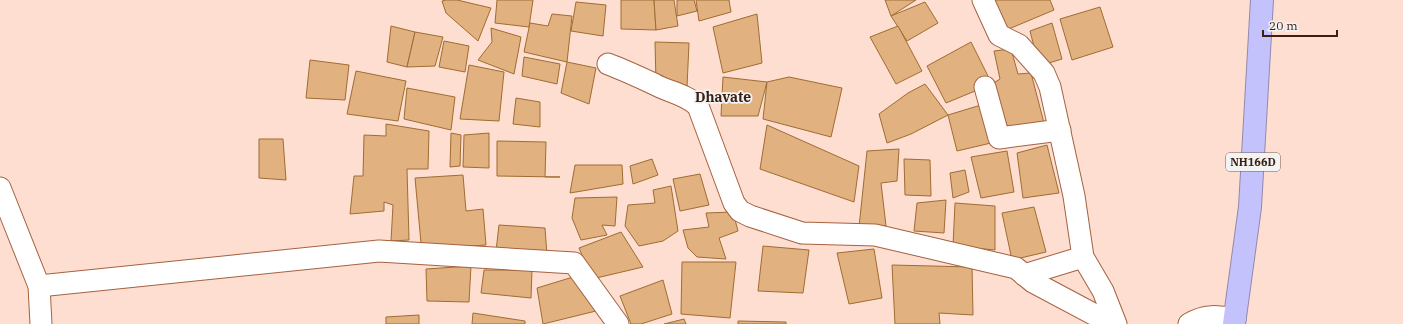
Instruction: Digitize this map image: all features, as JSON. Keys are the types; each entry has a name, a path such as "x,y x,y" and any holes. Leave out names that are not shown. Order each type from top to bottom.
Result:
{"highway":[{"name":"NH166D","path":"1235,321 1250,207 1262,0"}],"street":[{"path":"983,0 999,35 1019,45 1044,73 1050,87 1074,196 1083,257 1103,291 1116,324"},
{"path":"608,64 643,77 654,84 692,101 698,106 734,203 740,211 750,216 802,232 875,235 1016,268 1033,282 1112,324"},
{"path":"985,88 999,138 1060,130"},
{"path":"0,188 39,286 41,324"},
{"path":"39,286 379,251 574,263 618,324"},
{"path":"1024,275 1083,257"},
{"path":"1190,324 1198,319 1213,315 1235,321"}],"building":[{"path":"457,0 491,8 478,41 446,13 442,1"},
{"path":"497,0 533,0 529,27 495,23"},
{"path":"621,0 654,0 656,30 621,29"},
{"path":"654,0 674,0 678,26 656,30"},
{"path":"677,0 694,0 697,11 677,16"},
{"path":"696,0 729,0 731,12 699,21"},
{"path":"885,0 916,0 891,16"},
{"path":"992,0 1050,0 1054,10 1004,31"},
{"path":"576,2 606,5 603,36 571,31"},
{"path":"925,2 938,23 907,41 891,16"},
{"path":"1100,7 1113,47 1072,60 1060,19"},
{"path":"552,14 572,16 567,62 524,52 530,23 548,26"},
{"path":"757,14 762,63 723,73 713,27"},
{"path":"1052,23 1062,59 1039,66 1030,31"},
{"path":"391,26 415,32 407,67 387,62"},
{"path":"898,26 922,71 896,84 870,37"},
{"path":"491,28 521,37 514,74 478,60 492,42"},
{"path":"415,32 443,37 435,66 407,67"},
{"path":"444,41 469,46 465,72 439,67"},
{"path":"655,42 689,43 687,87 656,83"},
{"path":"971,42 992,84 946,103 927,66"},
{"path":"1011,49 1018,74 1031,73 1044,123 1009,131 992,84 1000,79 994,51"},
{"path":"524,57 560,64 557,84 522,76"},
{"path":"310,60 349,65 345,100 306,98"},
{"path":"567,62 596,68 589,104 561,93"},
{"path":"469,65 504,72 499,121 460,119"},
{"path":"356,71 406,81 398,121 347,114"},
{"path":"723,77 767,82 758,116 721,116"},
{"path":"789,77 842,88 831,137 763,119 767,82"},
{"path":"925,84 948,115 911,134 887,143 879,114 908,93"},
{"path":"407,88 455,97 451,130 404,119"},
{"path":"516,98 540,102 540,127 513,124"},
{"path":"981,105 991,143 957,151 948,115"},
{"path":"386,124 429,131 428,169 407,169 409,240 391,241 393,205 384,202 384,211 350,214 354,176 363,176 364,135 386,136"},
{"path":"767,125 859,166 854,202 760,169"},
{"path":"451,133 461,135 460,166 450,167"},
{"path":"489,133 489,168 463,167 464,135"},
{"path":"259,139 283,139 286,180 259,178"},
{"path":"497,141 546,142 545,177 497,176"},
{"path":"1047,145 1059,193 1023,198 1017,153"},
{"path":"899,149 897,181 881,183 886,226 859,227 867,151"},
{"path":"1007,151 1014,192 981,198 971,157"},
{"path":"652,159 658,175 633,184 630,166"},
{"path":"904,159 930,160 931,196 905,195"},
{"path":"575,165 622,165 623,184 570,193"},
{"path":"965,170 969,192 953,198 950,173"},
{"path":"700,174 709,205 680,211 673,179"},
{"path":"463,175 466,211 483,209 486,245 447,248 421,243 415,178"},
{"path":"671,186 678,231 663,241 639,246 625,226 628,205 655,203 653,190"},
{"path":"617,197 615,226 602,225 607,235 581,240 572,218 575,198"},
{"path":"946,200 944,233 914,231 917,203"},
{"path":"955,203 995,206 995,250 953,246"},
{"path":"1034,207 1046,252 1012,260 1002,213"},
{"path":"733,212 738,231 719,238 726,259 697,257 688,248 683,230 709,227 706,213"},
{"path":"499,225 545,228 547,255 496,251"},
{"path":"621,232 643,267 592,279 579,248"},
{"path":"763,246 809,250 803,293 758,291"},
{"path":"874,249 882,298 849,304 837,253"},
{"path":"682,262 736,262 730,318 681,314"},
{"path":"892,265 972,267 973,315 939,313 940,324 895,324"},
{"path":"471,266 469,302 427,301 426,269"},
{"path":"484,270 532,270 531,298 481,293"},
{"path":"573,277 596,311 543,324 537,288"},
{"path":"663,280 672,314 641,324 631,324 620,296"},
{"path":"473,313 525,321 525,324 472,324"},
{"path":"419,315 419,324 386,324 386,317"},
{"path":"684,319 686,324 664,324"},
{"path":"738,321 786,322 786,324 738,324"}],"district":[{"name":"Dhavate","path":"723,97"}]}
